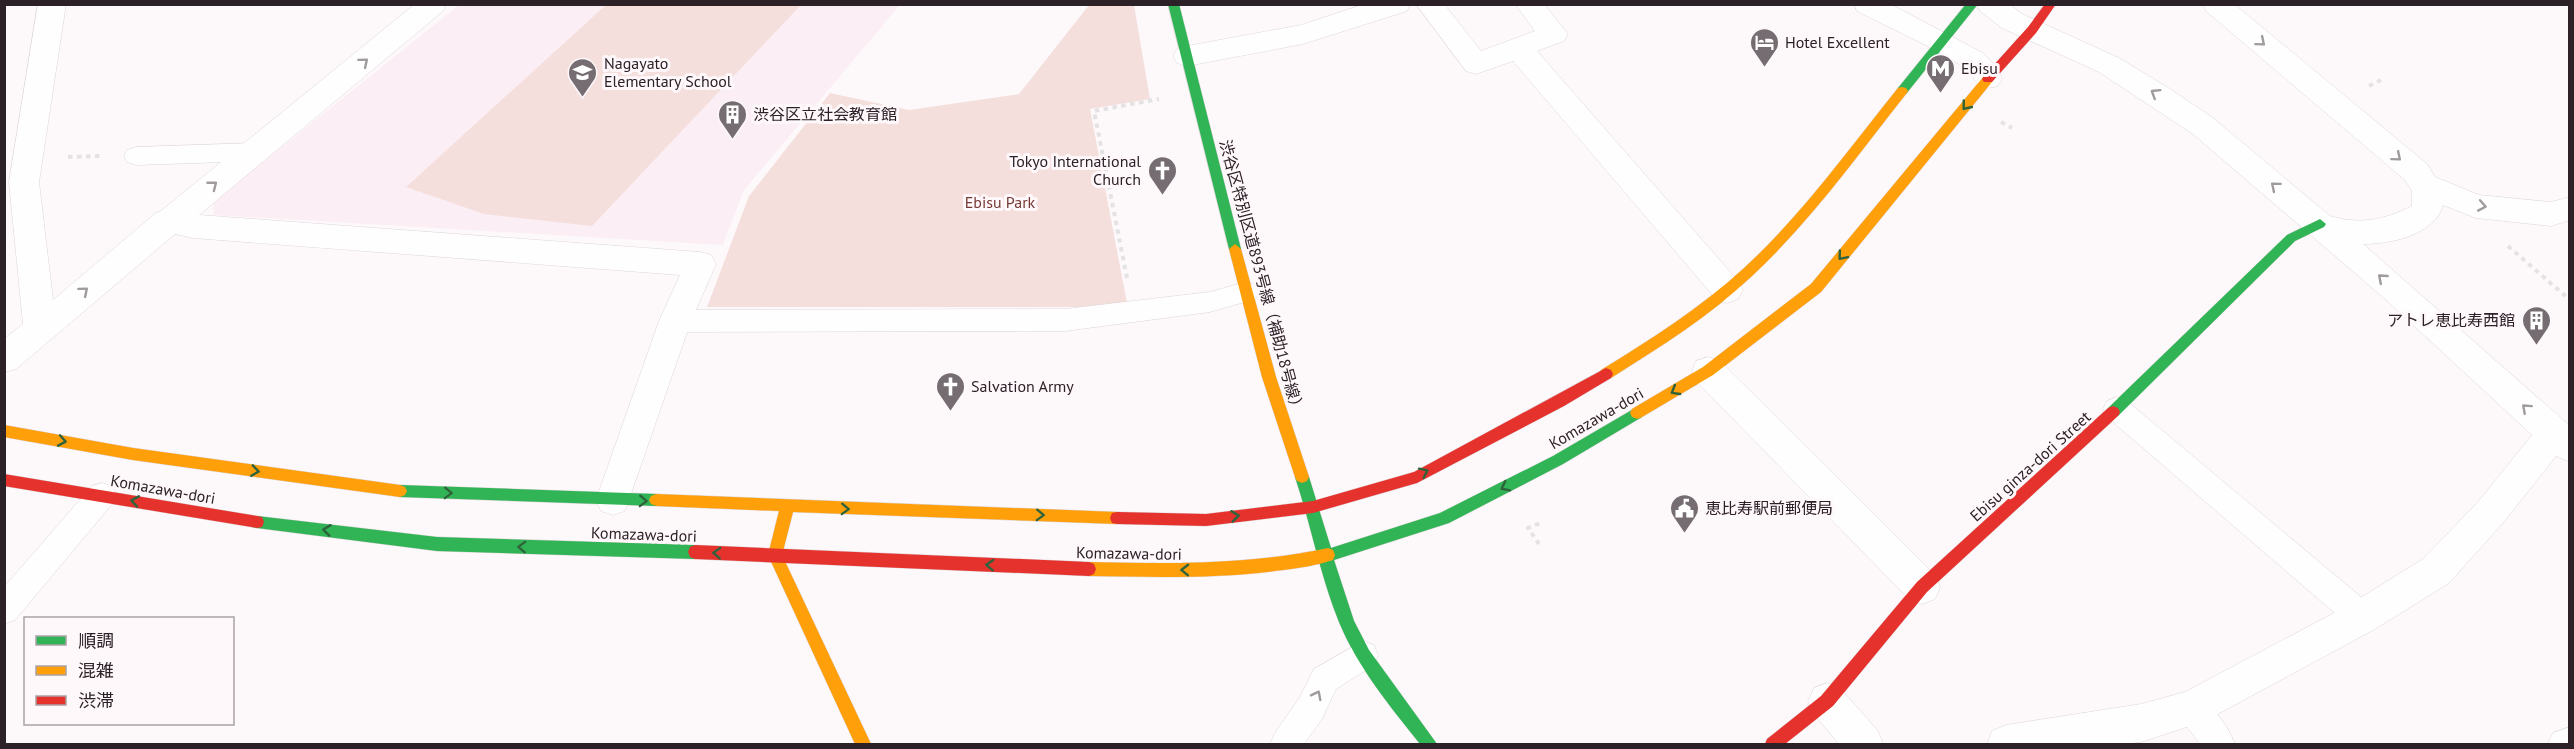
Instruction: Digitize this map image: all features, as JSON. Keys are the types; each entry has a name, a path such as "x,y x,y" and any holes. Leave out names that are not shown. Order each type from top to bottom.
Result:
{"main road":[{"name":"渋谷区特別区道893号線（補助18号線）","path":"1173,4 1198,94 1246,292 1286,433 1313,507 1326,556 1353,635 1363,655 1429,744"},
{"name":"Komazawa-dori","path":"4,431 133,454 384,490 787,507 1206,520 1313,507 1417,477 1559,402 1653,345 1727,290 1763,258 1795,223 1973,4"},
{"name":"Komazawa-dori","path":"4,480 258,522 437,544 775,555 1054,568 1203,571 1269,567 1326,556 1444,518 1558,460 1708,371 1816,288 1988,79 2032,30 2051,4"},
{"name":"Ebisu ginza-dori Street","path":"1773,744 1827,701 1922,587 2117,408 2291,238 2320,224"},
{"path":"787,507 775,555 863,744"}],"street":[{"path":"40,329 24,182 52,4"},
{"path":"4,359 167,221 256,152 433,4"},
{"path":"1187,56 1303,34 1397,4"},
{"path":"1429,4 1476,64 1554,34 1528,4"},
{"path":"1867,4 1973,60 1987,74 1988,79"},
{"path":"1990,4 2007,18 2109,65 2203,126 2320,224 2562,440 2436,571 2362,618 2192,708 2141,723 2006,744"},
{"path":"2216,4 2416,172 2427,186 2430,200 2425,213 2394,229 2343,232 2320,224"},
{"path":"1518,48 1727,290"},
{"path":"2427,186 2476,206 2551,214 2570,208"},
{"path":"167,221 193,226 700,264 675,321 613,500"},
{"path":"1708,371 1922,587"},
{"path":"1827,701 1864,744"}],"lane":[{"path":"136,156 256,152"},
{"path":"675,321 1065,320 1210,302 1246,292"},
{"path":"2117,408 2362,618"},
{"path":"4,610 102,495"},
{"path":"1286,744 1311,708 1325,680 1363,655"},
{"path":"2192,708 2220,744"},
{"path":"2564,744 2570,742"}],"path":[{"path":"1134,312 1094,111 1198,94"},
{"path":"27,158 136,156"},
{"path":"2501,240 2570,300"},
{"path":"1539,544 1528,528 1543,522"}],"shaded area":[{"name":"Nagayato Elementary School","path":"459,5 900,5 744,190 723,245 214,215 213,202"}],"green space":[{"path":"606,5 801,5 592,226 484,214 406,187"},
{"name":"Ebisu Park","path":"1089,5 1134,5 1150,99 1090,109 1127,303 1090,307 707,307 749,196 830,93 909,110 1019,94"}],"traffic: fast":[{"path":"1173,4 1235,249"},
{"path":"1902,91 1973,4"},
{"path":"2113,412 2291,238 2320,224"},
{"path":"1328,555 1444,518 1558,460 1637,413"},
{"path":"1302,477 1334,586 1355,639 1384,686 1429,744"},
{"path":"400,491 656,500"},
{"path":"257,522 437,544 695,552"}],"traffic: slow":[{"path":"1637,413 1708,371 1816,288 1988,79"},
{"path":"1606,374 1708,305 1764,257 1818,197 1902,91"},
{"path":"1235,249 1269,377 1302,477"},
{"path":"4,431 133,454 400,491"},
{"path":"656,500 1117,518"},
{"path":"787,507 775,555 863,744"},
{"path":"1089,569 1209,570 1269,565 1328,555"}],"traffic: jam":[{"path":"1988,79 2032,30 2051,4"},
{"path":"1117,518 1206,520 1313,507 1417,477 1559,402 1606,374"},
{"path":"1773,744 1827,701 1922,587 2113,412"},
{"path":"4,480 257,522"},
{"path":"695,552 1089,569"}],"place":[{"name":"Hotel Excellent","path":"1764,68"},
{"name":"Ebisu","path":"1940,94"},
{"name":"Nagayato Elementary School","path":"583,98"},
{"name":"渋谷区立社会教育館","path":"732,140"},
{"name":"Tokyo International Church","path":"1162,196"},
{"name":"アトレ恵比寿西館","path":"2536,346"},
{"name":"Salvation Army","path":"950,412"},
{"name":"恵比寿駅前郵便局","path":"1684,534"}]}
